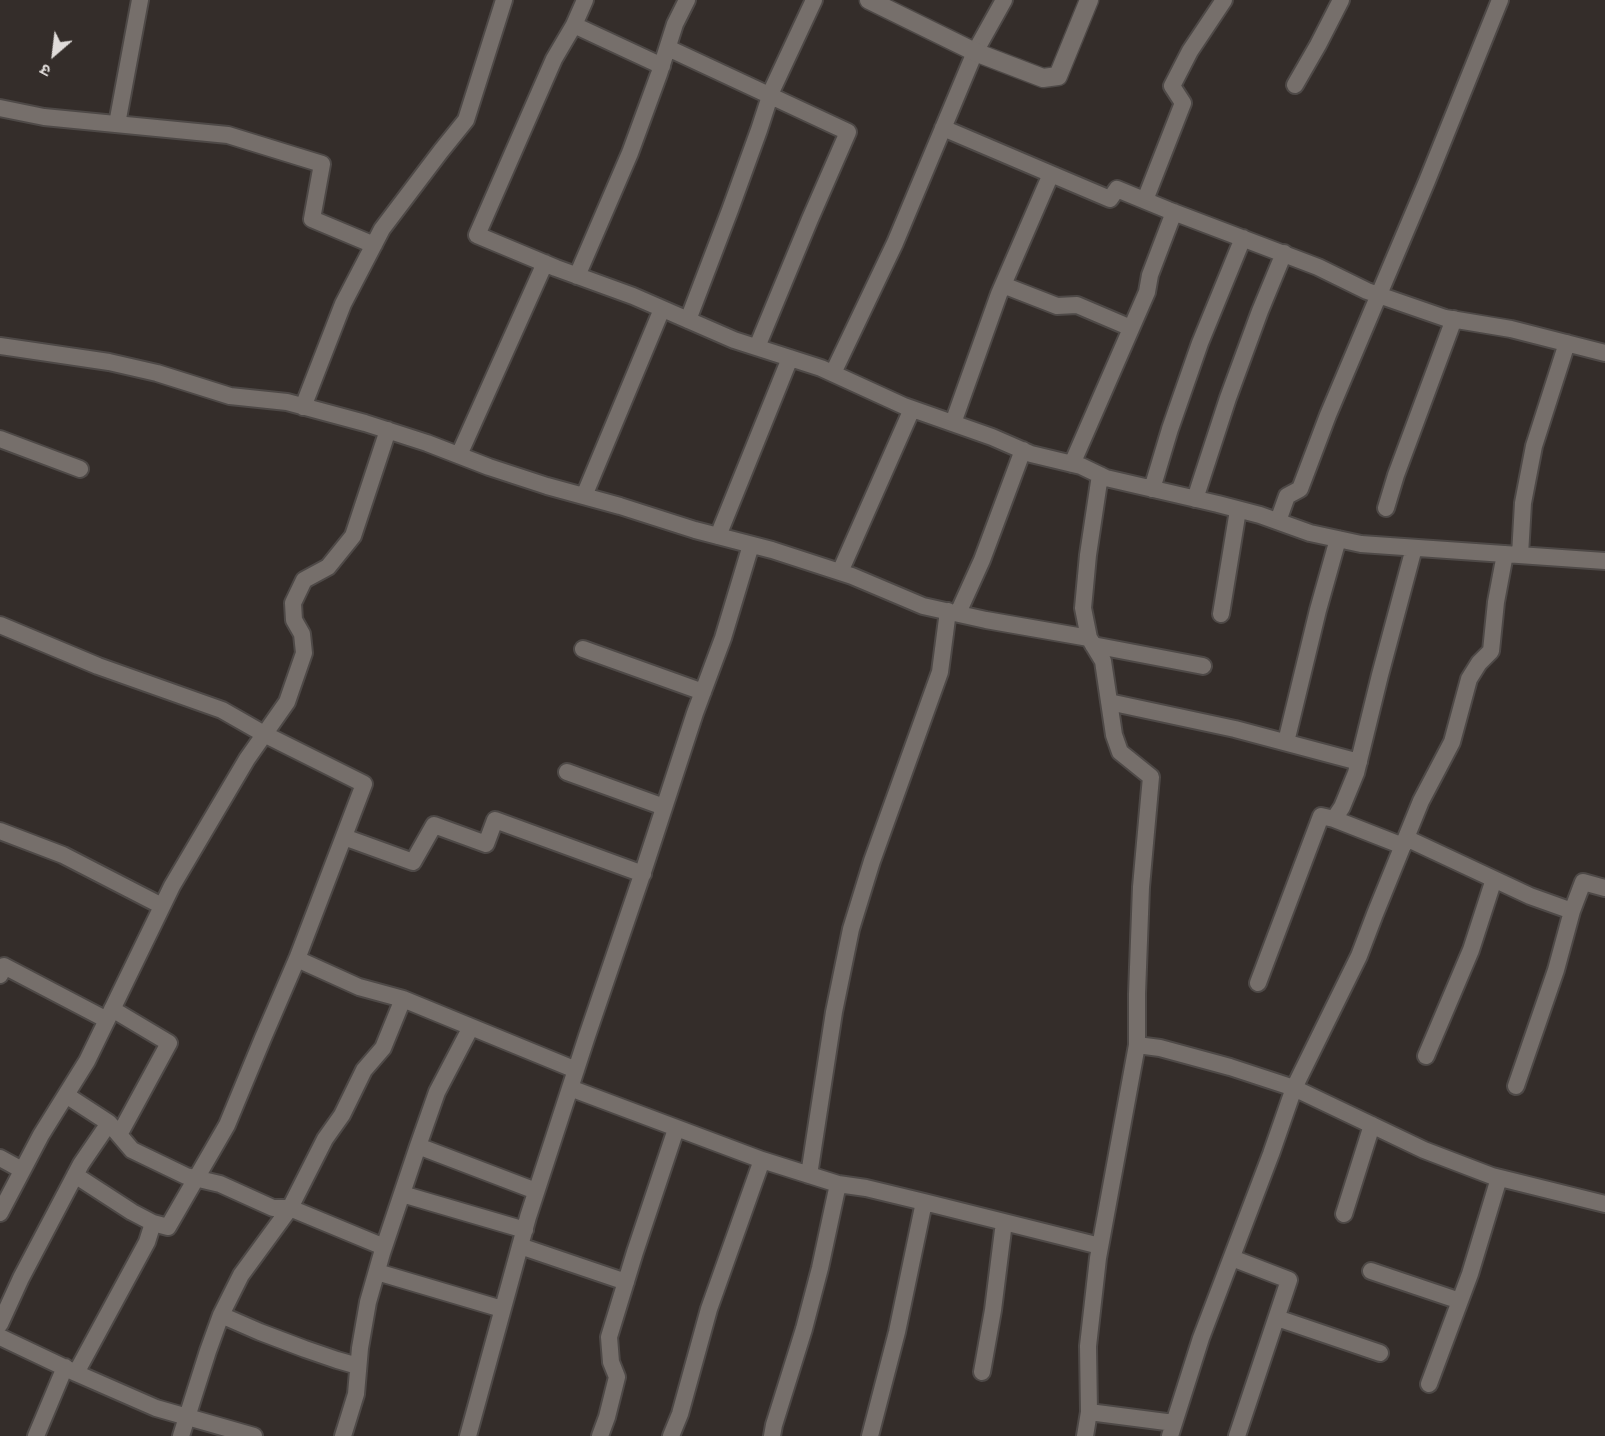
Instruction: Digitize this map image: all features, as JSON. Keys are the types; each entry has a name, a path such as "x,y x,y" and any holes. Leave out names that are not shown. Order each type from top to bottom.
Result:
{"street":[{"path":"117,124 140,0"},
{"path":"303,407 343,304 382,229 466,120 504,0"},
{"path":"585,0 574,25 554,59 477,235 576,276 633,296 734,340 833,373 912,409 992,437 1031,454 1081,466 1128,484 1238,510 1310,533 1361,544 1605,561"},
{"path":"576,276 630,153 675,24 687,0"},
{"path":"688,320 770,96 814,0"},
{"path":"869,0 975,52 1043,78 1058,76 1088,1"},
{"path":"833,373 895,243 975,52 1004,0"},
{"path":"1145,200 1184,103 1172,86 1190,51 1224,0"},
{"path":"1295,85 1341,0"},
{"path":"1278,521 1287,496 1300,489 1500,0"},
{"path":"574,25 662,66"},
{"path":"668,48 848,132 757,347"},
{"path":"0,108 44,117 228,135 322,164 312,219 374,245"},
{"path":"943,128 1110,199 1117,189 1284,253 1367,291 1445,318 1511,328 1605,353"},
{"path":"953,423 1003,285 1051,174"},
{"path":"1072,464 1147,292 1150,275 1174,212"},
{"path":"1152,489 1200,343 1243,238"},
{"path":"1195,499 1260,311 1284,253"},
{"path":"459,455 545,263"},
{"path":"1003,285 1057,306 1077,305 1131,328"},
{"path":"584,496 662,309"},
{"path":"1386,508 1454,319"},
{"path":"1089,1412 1172,1429 1201,1338 1294,1088 1359,956 1421,801 1452,742 1469,679 1479,663 1491,651 1496,602 1512,555 1534,446 1567,343"},
{"path":"0,346 109,362 230,396 287,402 388,430 518,476 840,572 923,606 1203,666"},
{"path":"718,536 790,358"},
{"path":"840,572 912,409"},
{"path":"0,1213 41,1135 87,1061 172,886 246,759 287,702 304,653 302,634 294,620 293,603 304,580 328,567 353,536 388,430"},
{"path":"0,438 80,469"},
{"path":"809,1175 834,1012 851,929 872,861 940,672 953,612 982,560 1023,450"},
{"path":"1085,1436 1089,1412 1088,1346 1100,1246 1137,1045 1141,887 1151,777 1120,752 1114,735 1103,662 1091,641 1083,608 1100,475"},
{"path":"1221,614 1238,510"},
{"path":"1286,742 1338,539"},
{"path":"468,1436 536,1191 664,807 723,639 751,545"},
{"path":"1335,819 1356,773 1414,548"},
{"path":"0,625 98,666 222,710 264,734 364,784 297,959 227,1125 168,1227 153,1223 132,1212 75,1175"},
{"path":"583,649 703,692"},
{"path":"1109,702 1235,729 1359,762"},
{"path":"567,772 664,807"},
{"path":"1258,983 1321,816 1405,842 1572,912"},
{"path":"344,837 413,862 434,825 486,844 495,820 643,874"},
{"path":"0,831 63,855 162,906"},
{"path":"1426,1056 1470,950 1494,879"},
{"path":"1516,1086 1556,970 1583,882 1605,888"},
{"path":"297,959 359,987 403,999 576,1070"},
{"path":"0,1324 21,1278 81,1164 114,1129 169,1043 110,1014 1,968"},
{"path":"182,1436 221,1315 241,1275 290,1208 325,1139 342,1115 364,1070 383,1048 403,999"},
{"path":"343,1436 356,1394 368,1302 384,1247 437,1092 471,1027"},
{"path":"1137,1045 1160,1047 1294,1088 1424,1150 1499,1178 1605,1204"},
{"path":"570,1088 762,1160 838,1184 866,1188 1100,1246"},
{"path":"66,1095 114,1129 132,1150 186,1176 220,1184 273,1208 290,1208 384,1247"},
{"path":"1344,1214 1372,1125"},
{"path":"600,1436 617,1377 611,1362 609,1337 676,1129"},
{"path":"418,1146 536,1191"},
{"path":"0,1158 22,1170"},
{"path":"671,1436 680,1414 709,1309 762,1160"},
{"path":"1429,1384 1470,1274 1499,1178"},
{"path":"772,1436 820,1268 838,1184"},
{"path":"402,1194 522,1238 626,1282"},
{"path":"870,1436 897,1332 924,1202"},
{"path":"982,1372 993,1310 1004,1222"},
{"path":"36,1436 70,1370 147,1242 153,1223"},
{"path":"1232,1258 1289,1280 1237,1436"},
{"path":"1371,1271 1460,1301"},
{"path":"377,1272 502,1309"},
{"path":"221,1315 305,1349 358,1366"},
{"path":"1277,1318 1380,1353"},
{"path":"0,1337 156,1408 254,1436"}]}
